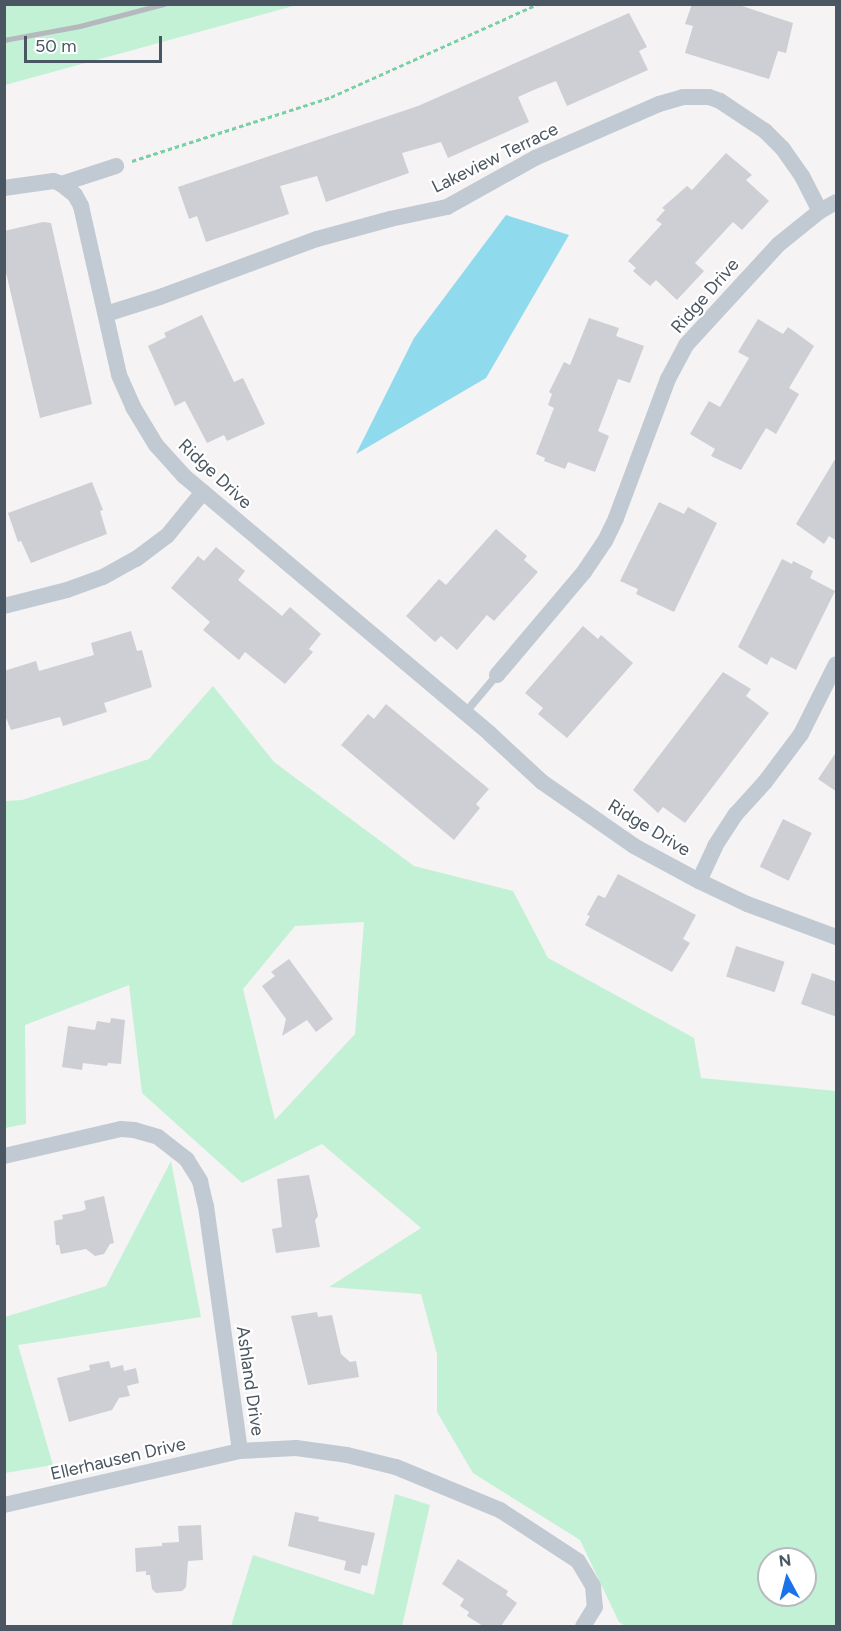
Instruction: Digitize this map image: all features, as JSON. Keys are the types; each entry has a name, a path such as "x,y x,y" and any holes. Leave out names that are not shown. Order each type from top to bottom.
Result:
{"street":[{"name":"Lakeview Terrace","path":"106,314 170,294 317,239 390,219 447,207 535,158 659,104 683,97 708,97 720,101 765,131 783,149 802,176 820,211"},
{"path":"4,188 54,181 62,184 116,166"},
{"name":"Ridge Drive","path":"62,184 75,195 81,206 119,375 133,407 156,445 203,492 465,713 542,782 634,846 699,881 747,904 837,937"},
{"name":"Ridge Drive","path":"497,675 584,572 605,541 616,518 668,379 686,345 778,244 820,211 837,202"},
{"path":"4,606 68,590 103,577 136,559 166,536 203,492"},
{"path":"699,881 715,846 731,822 801,734 837,664"},
{"name":"Ashland Drive","path":"4,1156 121,1130 146,1132 158,1137 187,1160 200,1181 206,1206 240,1451 296,1449 347,1455 396,1467 500,1510 578,1561 593,1586 595,1607 583,1626"},
{"name":"Ellerhausen Drive","path":"4,1505 240,1451"}],"lane":[{"name":"Ridge Drive","path":"465,713 497,675"}],"path":[{"path":"116,166 331,97 538,4"}],"green space":[{"path":"5,4 297,4 297,5 5,85"},
{"path":"213,686 274,762 414,866 513,891 548,958 694,1038 701,1078 836,1091 836,1626 625,1626 619,1622 580,1540 473,1473 437,1412 437,1354 421,1294 329,1287 421,1228 322,1144 242,1183 142,1093 129,985 25,1025 26,1124 5,1128 5,801 22,800 149,759","holes":["364,922 355,1034 275,1120 243,989 295,926"]},
{"path":"171,1161 201,1317 18,1345 53,1465 5,1473 5,1317 106,1286"},
{"path":"395,1494 430,1505 402,1626 231,1626 253,1555 374,1595"}],"water":[{"path":"506,215 569,235 486,378 356,454 414,338"}],"building":[{"path":"692,4 736,4 793,23 786,53 778,51 769,79 685,53 693,26 685,24"},
{"path":"629,13 647,47 639,51 648,70 567,106 556,81 536,89 518,97 529,122 448,158 441,142 402,153 409,173 326,202 317,176 280,186 289,214 206,242 197,216 189,219 178,187 418,106"},
{"path":"726,153 752,175 746,180 769,201 742,230 733,222 695,263 704,271 677,300 656,280 650,286 633,271 636,268 628,261 662,224 656,220 665,210 662,208 687,186 692,190"},
{"path":"43,222 51,223 92,404 40,418 4,264 4,231"},
{"path":"202,315 234,382 243,378 265,424 227,441 224,435 207,443 185,401 175,406 148,346 166,337 164,333"},
{"path":"589,318 619,328 616,336 644,346 630,383 618,379 598,431 609,436 595,472 568,462 565,469 544,461 545,458 536,454 554,408 548,405 552,394 549,392 564,362 570,365"},
{"path":"758,319 783,334 788,327 814,346 789,388 799,394 776,434 766,428 741,470 711,456 715,449 690,434 709,401 720,407 749,358 738,352"},
{"path":"837,456 837,541 829,536 824,544 796,524"},
{"path":"92,482 103,510 100,511 107,534 31,563 21,541 18,542 8,513"},
{"path":"659,502 684,514 688,507 717,523 674,612 636,594 638,589 620,581"},
{"path":"496,529 527,556 524,560 538,572 494,621 487,615 457,650 441,636 435,642 406,616 439,579 446,585"},
{"path":"216,547 245,571 238,580 282,616 290,607 321,634 309,649 313,652 285,684 245,652 239,660 203,630 210,622 171,588 198,556 204,561"},
{"path":"782,559 792,564 793,561 813,571 810,578 835,591 796,670 771,657 767,665 738,647"},
{"path":"583,626 598,639 601,635 633,663 567,738 538,714 543,708 525,693"},
{"path":"131,631 137,651 142,650 152,687 104,703 107,712 63,726 60,717 11,730 4,713 4,671 36,661 39,671 94,655 91,643"},
{"path":"723,672 751,689 746,696 769,713 685,823 663,807 658,813 633,790"},
{"path":"386,704 489,789 476,804 480,808 454,840 341,745 368,714 374,719"},
{"path":"837,751 837,792 818,779"},
{"path":"783,819 812,833 789,881 760,867"},
{"path":"618,874 696,915 683,939 690,943 672,972 585,925 590,916 587,915 598,895 605,898"},
{"path":"736,946 785,962 775,992 726,976"},
{"path":"289,959 333,1019 316,1032 307,1020 282,1036 286,1019 262,986 275,976 271,972"},
{"path":"812,973 837,982 837,1017 801,1004"},
{"path":"111,1018 125,1020 121,1064 108,1063 107,1066 83,1063 82,1070 62,1067 68,1026 95,1030 97,1021 110,1023"},
{"path":"309,1175 318,1216 315,1220 320,1247 276,1253 272,1229 282,1227 277,1179"},
{"path":"104,1196 114,1243 110,1244 104,1254 95,1256 86,1249 61,1254 59,1245 56,1245 54,1221 63,1219 62,1215 86,1209 84,1201"},
{"path":"317,1312 318,1317 332,1315 341,1354 350,1362 356,1361 359,1377 308,1385 291,1316"},
{"path":"109,1361 111,1368 123,1365 124,1371 136,1368 139,1383 127,1386 130,1396 119,1398 112,1410 69,1422 57,1378 90,1370 89,1365"},
{"path":"295,1512 319,1517 318,1521 375,1533 367,1566 362,1565 360,1574 344,1570 346,1561 288,1546"},
{"path":"201,1525 203,1560 188,1561 186,1587 182,1591 156,1593 152,1589 150,1575 146,1575 146,1571 136,1572 135,1548 179,1542 178,1526"},
{"path":"458,1559 508,1591 506,1595 517,1603 501,1626 483,1626 467,1616 469,1612 460,1606 464,1599 442,1584"}],"railway":[{"path":"4,40 80,26 164,4"}]}
